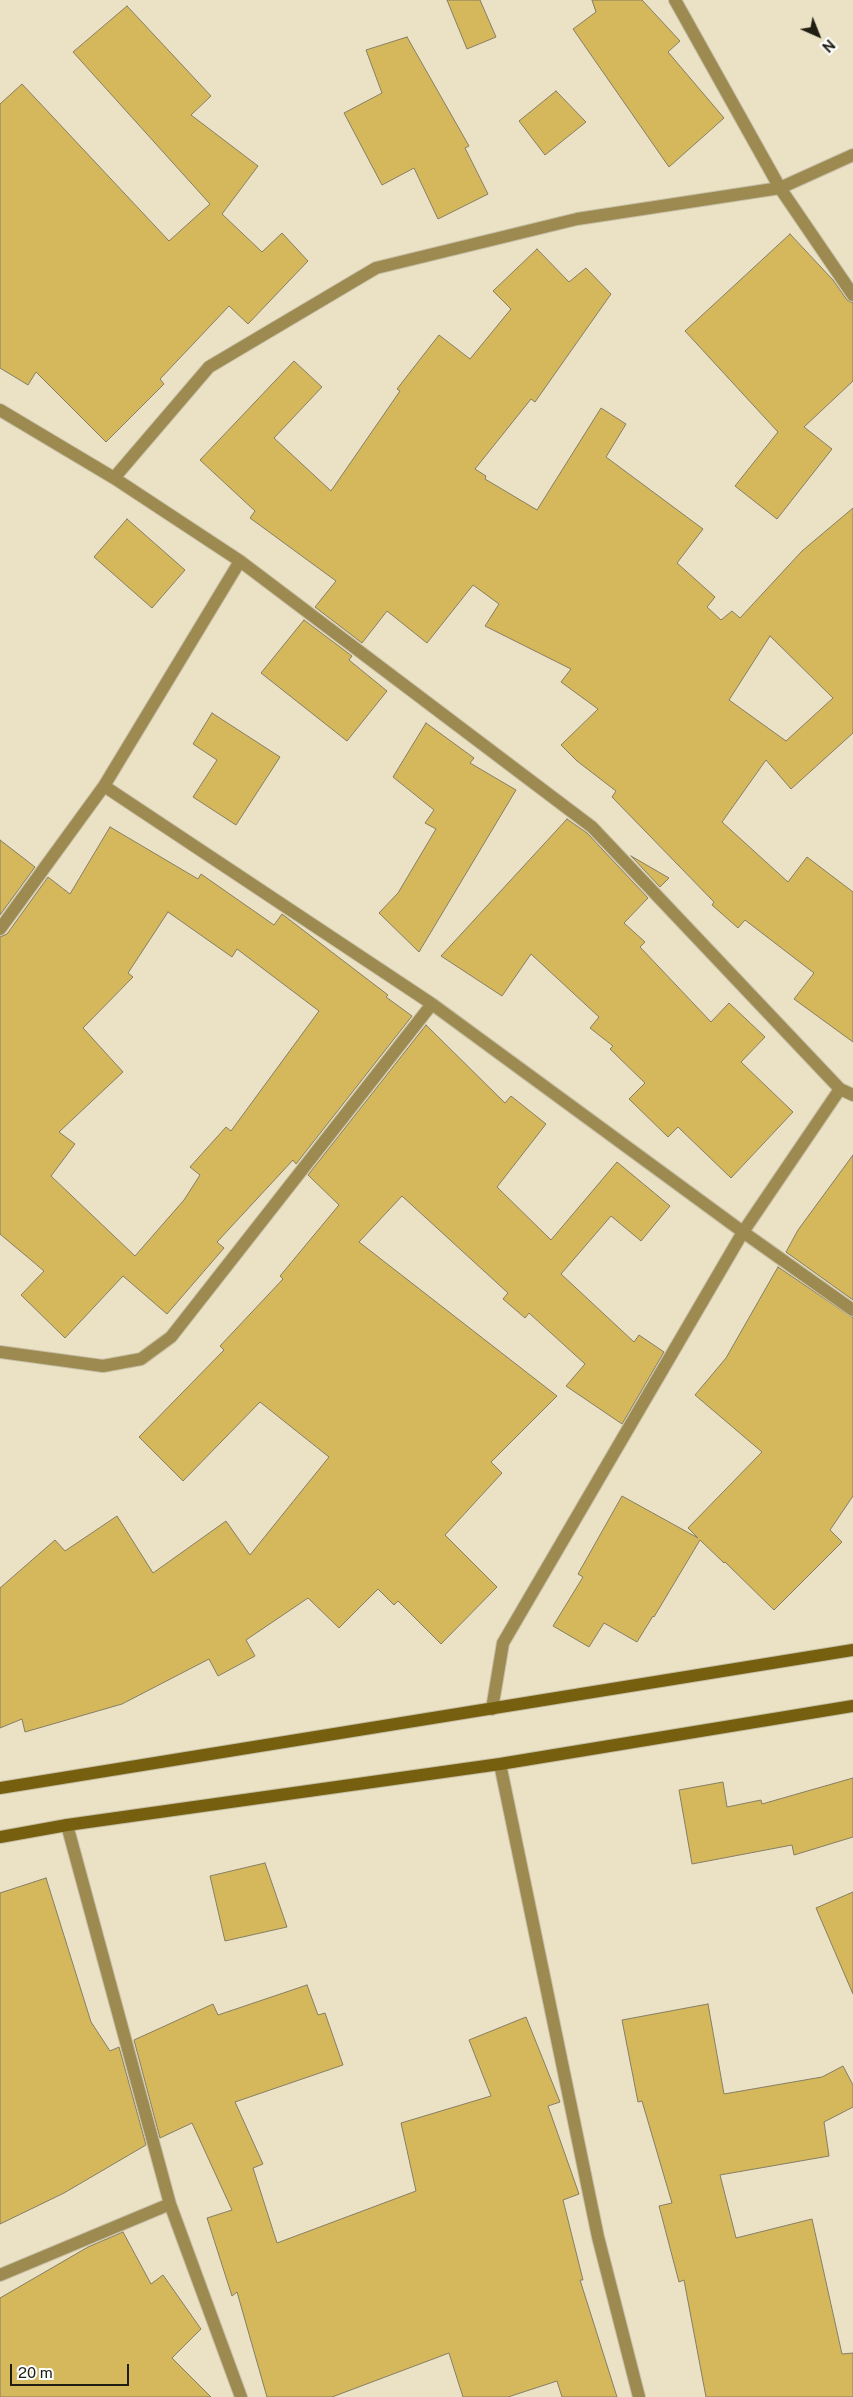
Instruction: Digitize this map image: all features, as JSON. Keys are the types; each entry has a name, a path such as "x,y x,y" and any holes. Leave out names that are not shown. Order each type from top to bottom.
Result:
{"main road":[{"path":"0,1788 853,1650"},
{"path":"0,1837 67,1825 500,1764 853,1706"}],"street":[{"path":"675,0 780,188 853,295"},
{"path":"114,478 209,367 376,268 577,220 780,188 853,155"},
{"path":"0,410 114,478 240,561 592,827 840,1089 853,1095"},
{"path":"0,929 104,786 240,561"},
{"path":"104,786 432,1004 743,1232 853,1310"},
{"path":"0,1352 103,1366 142,1359 171,1337 432,1004"},
{"path":"492,1709 504,1643 743,1232 840,1089"},
{"path":"500,1764 598,2237 639,2397"},
{"path":"67,1825 170,2204 240,2397"},
{"path":"0,2275 170,2204"}],"building":[{"path":"447,0 480,0 496,37 467,49"},
{"path":"592,0 642,0 680,41 668,52 724,118 669,167 573,29 596,12"},
{"path":"127,6 211,96 191,115 258,166 222,214 262,252 282,233 308,261 248,324 229,306 160,379 164,384 106,442 36,372 28,385 0,368 0,104 22,84 169,241 210,204 73,52"},
{"path":"407,37 469,146 465,148 488,194 438,219 414,168 382,185 344,113 382,93 366,50"},
{"path":"556,91 586,122 545,155 519,121"},
{"path":"790,234 833,280 847,300 853,303 853,381 804,427 832,449 777,519 735,486 778,432 685,331"},
{"path":"537,249 569,282 586,268 611,294 535,402 531,399 475,469 486,476 485,479 537,510 601,408 626,424 606,457 703,529 677,563 715,597 707,607 721,620 732,611 740,618 802,551 853,508 853,733 791,789 766,760 722,822 788,882 807,857 853,892 853,1042 794,999 814,973 745,920 738,928 712,905 714,902 612,797 616,791 577,761 561,745 598,709 561,682 571,669 485,626 499,604 473,585 427,643 387,611 362,643 315,607 336,581 250,518 255,511 200,460 294,361 322,387 274,438 331,491 400,391 397,389 439,335 470,359 511,309 493,291","holes":["770,636 833,698 786,741 729,700"]},
{"path":"127,519 185,570 152,608 94,557"},
{"path":"304,620 352,656 349,660 387,691 347,741 261,673"},
{"path":"212,713 280,757 236,825 193,797 217,760 193,744"},
{"path":"426,723 474,758 470,763 516,790 419,952 379,913 398,893 436,829 425,823 434,810 393,777"},
{"path":"567,819 587,833 648,898 624,923 645,942 640,947 711,1022 729,1003 765,1037 741,1062 793,1112 731,1178 678,1127 668,1137 629,1099 645,1083 610,1049 613,1046 590,1028 599,1017 531,954 502,996 441,956"},
{"path":"110,827 198,879 201,874 274,925 282,914 388,995 386,997 412,1016 296,1164 293,1160 217,1242 224,1248 167,1314 123,1276 65,1338 21,1295 44,1271 0,1234 0,937 7,934 48,877 70,894","holes":["168,912 232,957 237,949 319,1011 231,1131 226,1127 190,1167 200,1175 184,1200 135,1256 51,1176 75,1144 59,1132 123,1072 83,1028 133,977 128,973"]},
{"path":"0,840 35,867 0,915"},
{"path":"631,856 669,878 660,887"},
{"path":"426,1025 505,1103 511,1096 546,1124 497,1187 551,1240 617,1162 670,1206 641,1241 611,1216 561,1274 634,1342 639,1335 664,1352 622,1424 566,1386 585,1364 529,1313 525,1318 503,1299 508,1293 402,1196 359,1242 557,1396 491,1462 502,1473 445,1535 497,1587 441,1644 398,1601 394,1605 378,1589 339,1628 308,1598 246,1640 255,1656 218,1676 209,1659 122,1704 25,1732 22,1719 0,1728 0,1588 55,1540 65,1551 117,1516 153,1573 226,1521 250,1555 329,1457 260,1402 183,1481 139,1437 224,1350 220,1346 283,1279 280,1276 339,1205 308,1175"},
{"path":"853,1155 853,1300 786,1252 798,1230"},
{"path":"778,1267 853,1318 853,1496 830,1530 842,1542 774,1610 700,1540 637,1642 604,1623 589,1647 553,1626 583,1577 578,1574 622,1496 698,1538 688,1528 762,1452 695,1395 726,1358"},
{"path":"853,1778 853,1837 794,1855 792,1845 692,1864 679,1790 723,1782 727,1807 761,1800 762,1804"},
{"path":"265,1863 287,1927 225,1941 210,1876"},
{"path":"46,1878 91,2022 110,2051 119,2047 146,2145 64,2193 0,2224 0,1893"},
{"path":"853,1892 853,1994 816,1908"},
{"path":"307,1985 318,2015 325,2013 343,2065 235,2102 263,2164 253,2168 277,2243 416,2191 401,2123 491,2096 469,2040 526,2017 560,2102 548,2106 579,2194 563,2200 583,2280 580,2280 617,2397 562,2397 557,2381 508,2397 463,2397 449,2353 332,2397 267,2397 237,2292 232,2296 207,2218 232,2210 192,2123 160,2138 134,2040 213,2004 218,2015"},
{"path":"708,2004 724,2094 822,2077 843,2066 853,2085 853,2107 824,2122 829,2156 720,2175 736,2238 812,2219 842,2354 853,2353 853,2397 706,2397 684,2280 679,2282 659,2206 672,2203 642,2101 638,2102 622,2020"},
{"path":"123,2232 151,2284 163,2275 201,2329 172,2358 211,2397 0,2397 0,2298 88,2247"}]}
